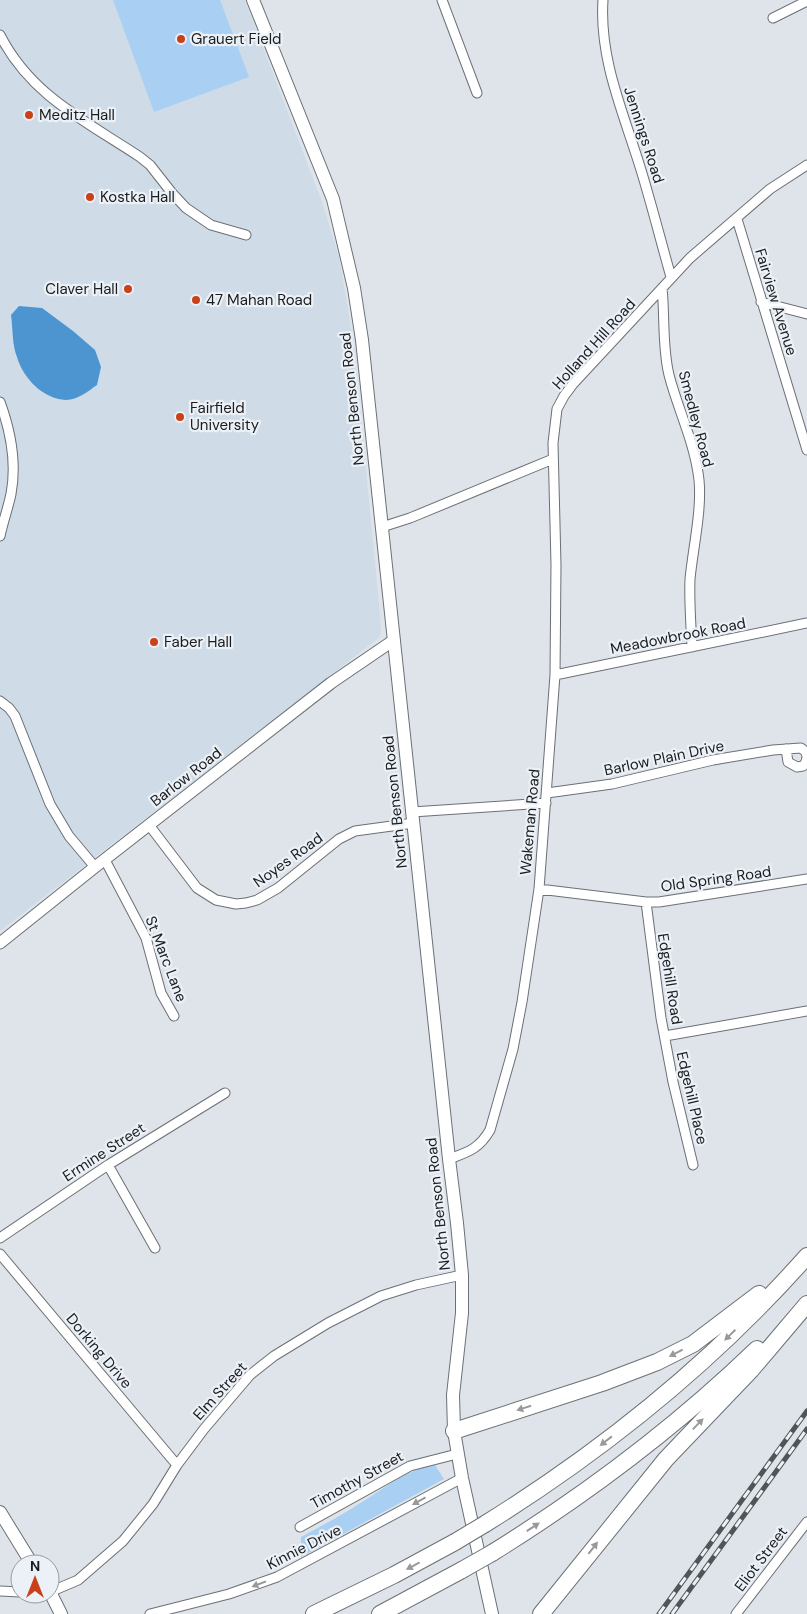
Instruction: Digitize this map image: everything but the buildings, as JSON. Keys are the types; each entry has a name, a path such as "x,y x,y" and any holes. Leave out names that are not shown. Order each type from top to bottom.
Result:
{"highway":[{"path":"454,1431 602,1383 675,1354 711,1332 804,1260"},
{"path":"314,1614 394,1576 455,1542 570,1468 651,1405 728,1337 804,1260"},
{"path":"380,1614 492,1553 570,1502 641,1449 728,1376 807,1298"},
{"path":"541,1614 666,1458 751,1370 807,1304"},
{"path":"549,1614 578,1568"}],"main road":[{"name":"North Benson Road","path":"253,0 332,199 344,245 362,340 462,1275 462,1314 453,1395 454,1431 457,1454 492,1614"},
{"path":"0,1512 26,1554"}],"street":[{"path":"442,0 477,93"},
{"name":"Jennings Road","path":"603,0 603,41 608,68 642,172 671,277"},
{"path":"773,18 807,1"},
{"path":"0,35 18,66 33,82 63,107 150,165 172,194 186,208 211,225 246,235"},
{"name":"Holland Hill Road","path":"553,459 557,409 564,396 690,258 777,184 806,168"},
{"name":"Fairview Avenue","path":"737,219 807,450"},
{"name":"Smedley Road","path":"662,288 669,375 692,446 699,481 690,581 692,647"},
{"path":"761,302 807,314"},
{"path":"0,402 11,439 14,468 11,495 0,536"},
{"path":"382,527 410,518 553,459"},
{"name":"Wakeman Road","path":"449,1159 469,1152 478,1146 490,1130 513,1049 539,889 555,675 556,565 553,459"},
{"name":"Meadowbrook Road","path":"555,675 807,623"},
{"name":"Barlow Road","path":"0,944 94,867 332,683 394,640"},
{"path":"0,701 16,716 50,804 69,836 94,867"},
{"name":"Barlow Plain Drive","path":"547,792 592,788 714,760 786,749 801,748 806,752 806,762 803,766 792,766 788,762 786,749"},
{"name":"Noyes Road","path":"149,825 197,888 216,900 236,904 257,900 278,888 339,839 355,831 413,818 546,803"},
{"name":"St Marc Lane","path":"105,860 146,938 161,992 174,1016"},
{"name":"Old Spring Road","path":"539,889 646,902 679,900 807,879"},
{"name":"Edgehill Road","path":"646,902 665,1036 807,1011"},
{"name":"Edgehill Place","path":"665,1036 673,1082 693,1165"},
{"name":"Ermine Street","path":"0,1238 108,1164 225,1093"},
{"path":"108,1164 155,1248"},
{"name":"Dorking Drive","path":"0,1254 177,1465"},
{"name":"Elm Street","path":"60,1588 78,1580 123,1541 154,1504 177,1465 204,1430 250,1375 274,1356 381,1296 416,1285 462,1275"},
{"name":"Timothy Street","path":"300,1527 410,1466 457,1454"},
{"name":"Kinnie Drive","path":"150,1614 229,1594 277,1577 462,1478"},
{"name":"Eliot Street","path":"736,1614 807,1522"}],"shaded area":[{"name":"Fairfield University","path":"0,0 245,0 322,202 339,257 354,345 381,625 380,637 0,931"},
{"name":"Grauert Field","path":"113,0 220,0 249,77 154,112"},
{"path":"435,1465 444,1479 301,1557 301,1537 341,1515 403,1476 424,1467"}],"water":[{"path":"19,306 42,308 95,350 101,367 97,385 79,397 66,400 49,396 29,380 20,365 14,347 11,315"}],"railway":[{"path":"659,1614 807,1411"},
{"path":"672,1614 807,1429"}],"place":[{"name":"Grauert Field","path":"181,39"},
{"name":"Meditz Hall","path":"29,115"},
{"name":"Kostka Hall","path":"90,197"},
{"name":"Claver Hall","path":"128,289"},
{"name":"47 Mahan Road","path":"196,300"},
{"name":"Fairfield University","path":"180,417"},
{"name":"Faber Hall","path":"154,642"}]}
